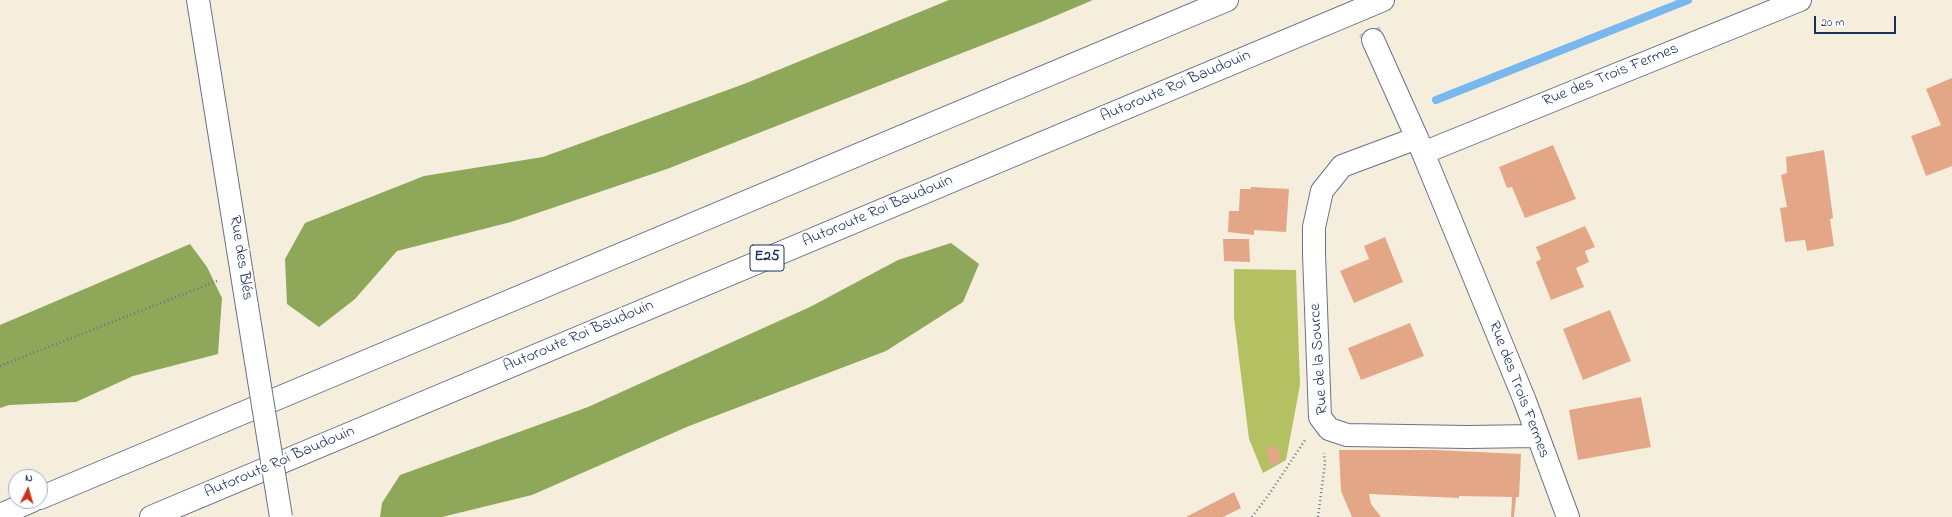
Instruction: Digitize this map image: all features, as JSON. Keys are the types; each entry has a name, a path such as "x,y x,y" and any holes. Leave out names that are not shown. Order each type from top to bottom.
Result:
{"main road":[{"name":"Rue des Blés","path":"198,0 281,517"},
{"path":"48,495 1227,0"},
{"name":"Autoroute Roi Baudouin","path":"151,517 1383,0"},
{"name":"Rue des Trois Fermes","path":"1420,146 1800,0"},
{"name":"Rue des Trois Fermes","path":"1373,40 1420,146 1525,401 1536,436 1568,517"},
{"name":"Rue de la Source","path":"1420,146 1342,166 1322,191 1314,227 1320,417 1329,429 1347,435 1467,437 1536,436"},
{"path":"0,515 14,509"}],"path":[{"path":"0,366 227,277 243,273"},
{"path":"1252,517 1270,493 1320,417"},
{"path":"1318,517 1325,463 1320,417"}],"green space":[{"path":"949,0 1093,0 1041,22 667,169 511,222 397,251 355,299 319,327 287,304 285,259 305,223 424,176 543,157 744,84"},
{"path":"951,243 979,264 963,302 886,351 689,426 532,495 442,517 380,517 382,503 400,475 588,407 810,307 898,260"},
{"path":"190,244 207,267 222,298 218,354 133,376 76,402 9,405 0,408 0,325"},
{"path":"1234,269 1296,270 1300,385 1286,460 1263,473 1249,439 1234,318"}],"building":[{"path":"1952,78 1952,166 1926,176 1911,136 1941,125 1926,89"},
{"path":"1553,145 1576,199 1525,218 1512,187 1507,188 1499,167"},
{"path":"1824,150 1833,218 1830,219 1834,246 1807,251 1805,240 1785,242 1780,208 1787,207 1781,175 1787,173 1786,157"},
{"path":"1251,187 1289,189 1286,232 1254,230 1254,235 1228,232 1229,211 1239,211 1240,189 1251,189"},
{"path":"1585,226 1595,247 1585,251 1589,262 1576,268 1584,287 1551,300 1536,262 1541,259 1536,247"},
{"path":"1385,237 1403,282 1354,303 1340,271 1369,259 1364,246"},
{"path":"1223,239 1249,239 1250,262 1224,261"},
{"path":"1610,310 1631,361 1583,380 1563,329"},
{"path":"1410,323 1424,356 1361,380 1348,348"},
{"path":"1641,397 1651,447 1578,460 1569,410"},
{"path":"1273,445 1274,449 1278,448 1281,461 1271,466 1266,447"},
{"path":"1339,450 1435,450 1521,454 1519,497 1516,497 1514,517 1511,517 1512,497 1459,496 1459,498 1369,494 1371,504 1381,517 1352,517 1341,491"},
{"path":"1234,492 1241,508 1223,517 1186,517"}],"waterway":[{"path":"1436,100 1688,0"}],"tunnel":[{"path":"1357,0 1373,40"}]}
